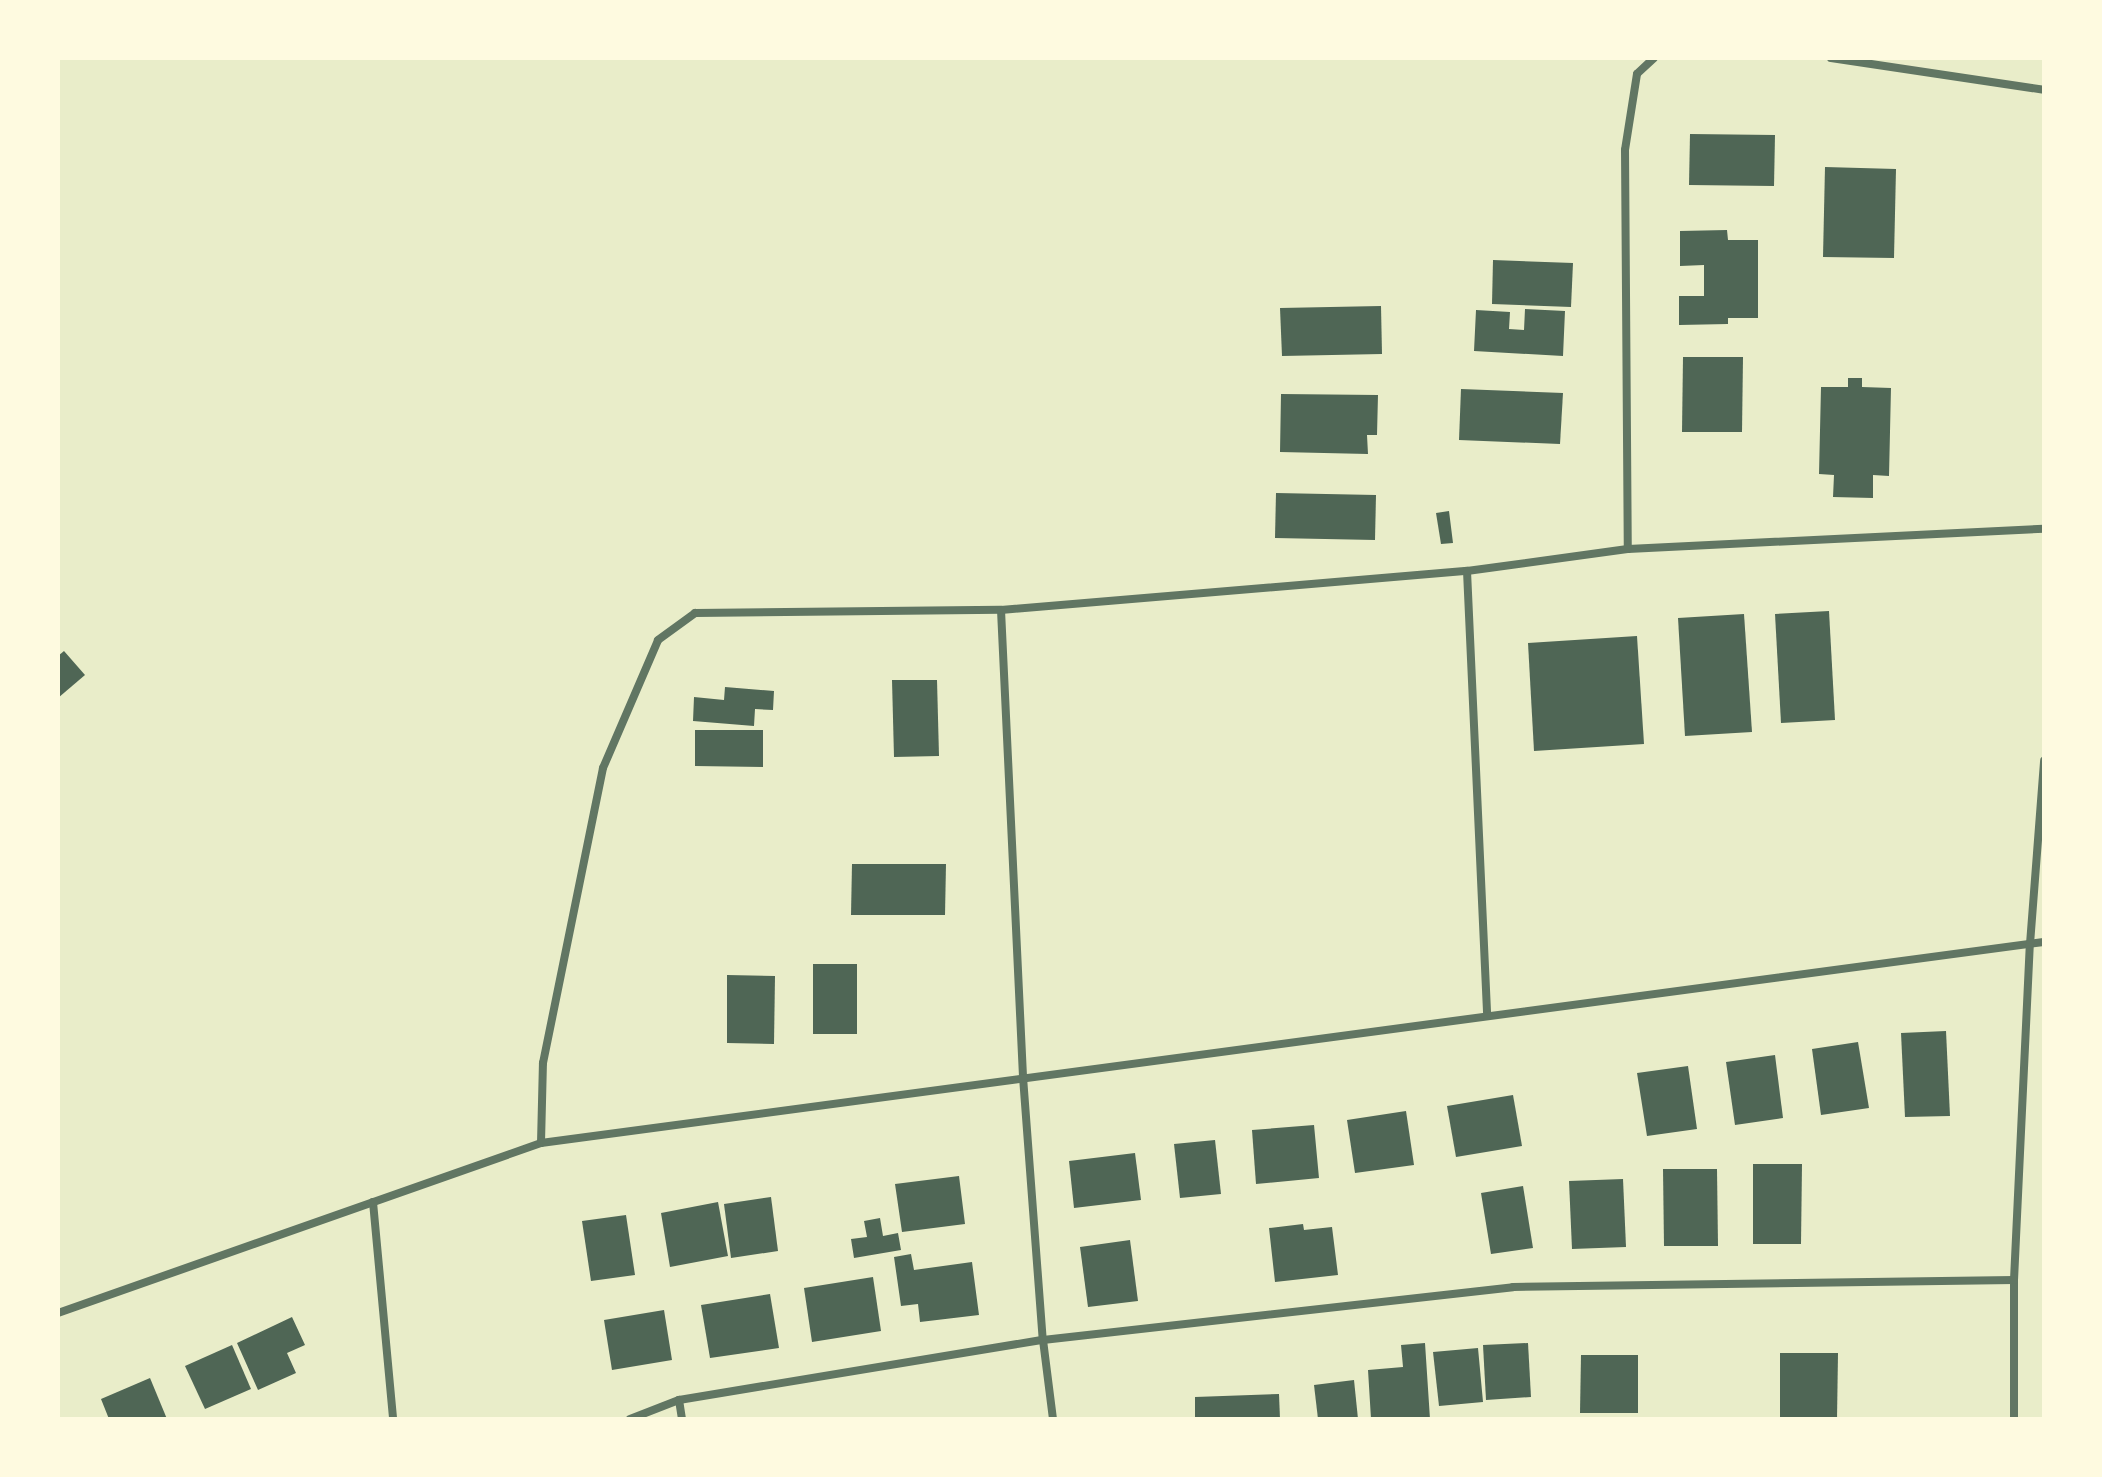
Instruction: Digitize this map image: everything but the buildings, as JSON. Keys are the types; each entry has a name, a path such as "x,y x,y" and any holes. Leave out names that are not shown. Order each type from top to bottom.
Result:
{"street":[{"path":"1628,549 1625,150 1637,74 1654,58"},
{"path":"1831,58 2044,90"},
{"path":"541,1143 543,1063 603,768 658,640 695,613 1001,610 1467,571 1628,549 2044,529"},
{"path":"1467,571 1487,1016"},
{"path":"1001,610 1023,1077 1043,1340 1053,1419"},
{"path":"2014,1419 2014,1280 2030,944 2044,761"},
{"path":"58,1313 541,1143 2044,942"},
{"path":"373,1202 393,1419"},
{"path":"630,1419 679,1400 1043,1340 1513,1287 2014,1280"},
{"path":"679,1400 682,1419"}]}
